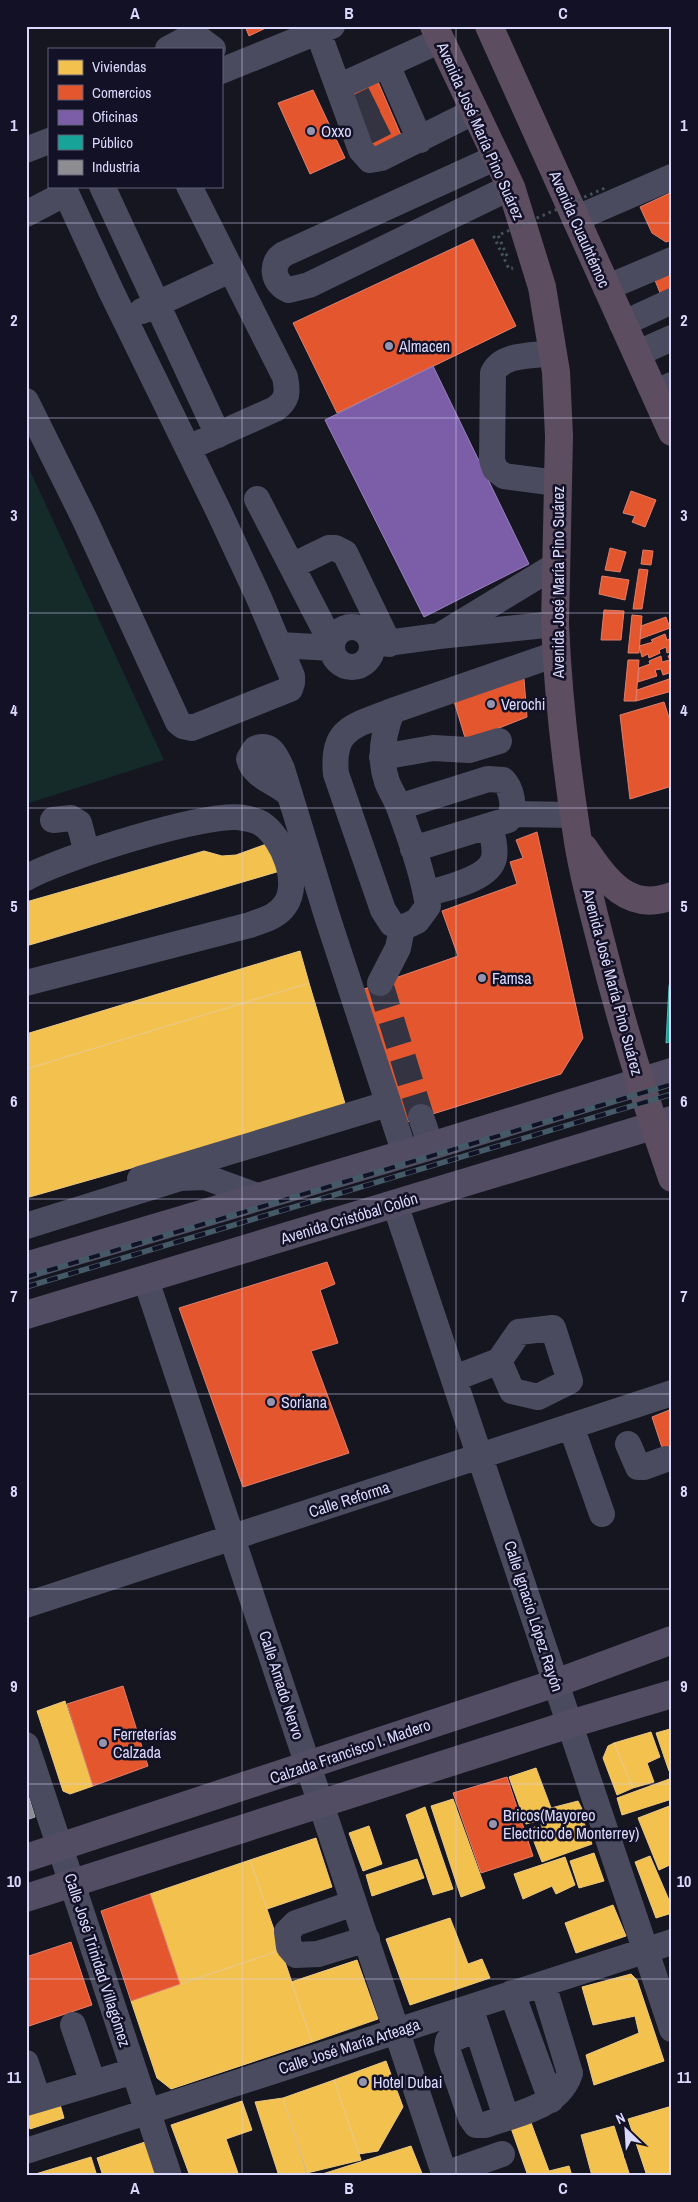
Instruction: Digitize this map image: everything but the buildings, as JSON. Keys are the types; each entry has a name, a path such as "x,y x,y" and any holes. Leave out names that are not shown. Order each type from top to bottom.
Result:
{"highway":[{"name":"Avenida Cuauhtémoc","path":"489,26 636,354 663,389 671,427"},
{"name":"Avenida José María Pino Suárez","path":"437,33 511,187 542,287 553,353 559,436 554,624 559,694 575,825 599,933 640,1082 663,1123 672,1178"},
{"path":"575,825 604,875 627,896 643,901 662,900 672,896"}],"main road":[{"path":"26,1266 405,1154 672,1072"},
{"name":"Avenida Cristóbal Colón","path":"26,1315 663,1123"},
{"name":"Calzada Francisco I. Madero","path":"26,1858 556,1683 672,1640"},
{"path":"26,1898 570,1724 672,1694"}],"street":[{"path":"222,61 325,29 338,87 359,135 365,156 375,160 420,140 475,111"},
{"path":"338,87 389,82 437,33"},
{"path":"170,48 194,35 207,48"},
{"path":"389,82 401,115 420,140"},
{"path":"26,150 48,141"},
{"path":"497,158 284,254 275,262 273,267 276,277 285,289 300,288 511,187"},
{"path":"575,219 672,177"},
{"path":"438,184 452,216"},
{"path":"26,214 72,188 126,318 280,645 292,676 290,689 192,728 183,726 178,722 85,520 26,401"},
{"path":"103,188 218,435"},
{"path":"188,448 275,409 283,403 288,389 285,377 190,188"},
{"path":"606,288 672,260"},
{"path":"126,318 230,270"},
{"path":"622,324 672,301"},
{"path":"636,354 672,338"},
{"path":"553,353 503,361 496,367 493,373 492,460 495,469 504,476 557,483"},
{"path":"257,499 292,566 332,650 344,667 358,667 369,658 380,644 554,624"},
{"path":"292,566 329,548 335,548 344,553 380,644"},
{"path":"439,636 556,564"},
{"path":"280,645 332,650"},
{"path":"292,676 332,650"},
{"path":"392,711 386,726 382,757 387,782 399,807 413,849 428,906 416,921 402,928 392,924 383,910 336,774 334,758 336,746 347,731 392,711 556,654"},
{"path":"382,757 433,748 469,750 499,741"},
{"path":"399,807 496,778 508,784 513,809 508,820 413,849"},
{"path":"290,795 387,1104 405,1154"},
{"path":"512,814 575,825"},
{"path":"26,878 87,853 177,827 217,819 243,817 262,824 275,838 285,854 292,888 286,904 274,916 250,925 26,983"},
{"path":"53,820 71,818 79,823 87,853"},
{"path":"426,894 476,878 486,871 494,858 495,847 490,827"},
{"path":"380,983 398,948 402,928"},
{"path":"140,1179 387,1104"},
{"path":"421,1117 431,1146"},
{"path":"26,1226 180,1178 205,1177 260,1197"},
{"name":"Calle Ignacio López Rayón","path":"395,1204 672,2029"},
{"name":"Calle Amado Nervo","path":"146,1280 234,1538 445,2175"},
{"path":"454,1378 500,1361"},
{"name":"Calle Reforma","path":"26,1605 672,1393"},
{"path":"571,1426 602,1514"},
{"path":"628,1444 638,1467 644,1467 666,1459"},
{"name":"Calle José Trinidad Villagómez","path":"26,1745 169,2176"},
{"path":"354,1903 296,1924 287,1932 288,1947 296,1955 310,1955 367,1940"},
{"name":"Calle José María Arteaga","path":"26,2151 397,2031 474,2018 512,1994 672,1942"},
{"path":"506,2117 474,2018 448,2041 447,2049 470,2118 476,2125 485,2125 551,2100 567,2083 570,2074 543,1984"},
{"path":"512,1994 551,2100"},
{"path":"73,2025 93,2083"},
{"path":"26,2063 32,2101 134,2071"},
{"path":"445,2175 502,2154"}],"path":[{"path":"509,269 494,237 498,235 510,263 513,262 501,234 605,188"}],"green space":[{"path":"26,462 164,760 26,804"}],"tunnel":[{"path":"351,111 383,95"},
{"path":"362,134 394,118"},
{"path":"380,983 421,1117"}],"railway":[{"path":"26,1277 672,1084"},
{"path":"26,1287 672,1094"}],"place":[{"name":"Oxxo","path":"311,131"},
{"name":"Almacen","path":"389,346"},
{"name":"Verochi","path":"491,704"},
{"name":"Famsa","path":"482,978"},
{"name":"Soriana","path":"271,1402"},
{"name":"Ferreterías Calzada","path":"103,1743"},
{"name":"Bricos(Mayoreo Electrico de Monterrey)","path":"493,1824"},
{"name":"Hotel Dubai","path":"363,2082"}]}
